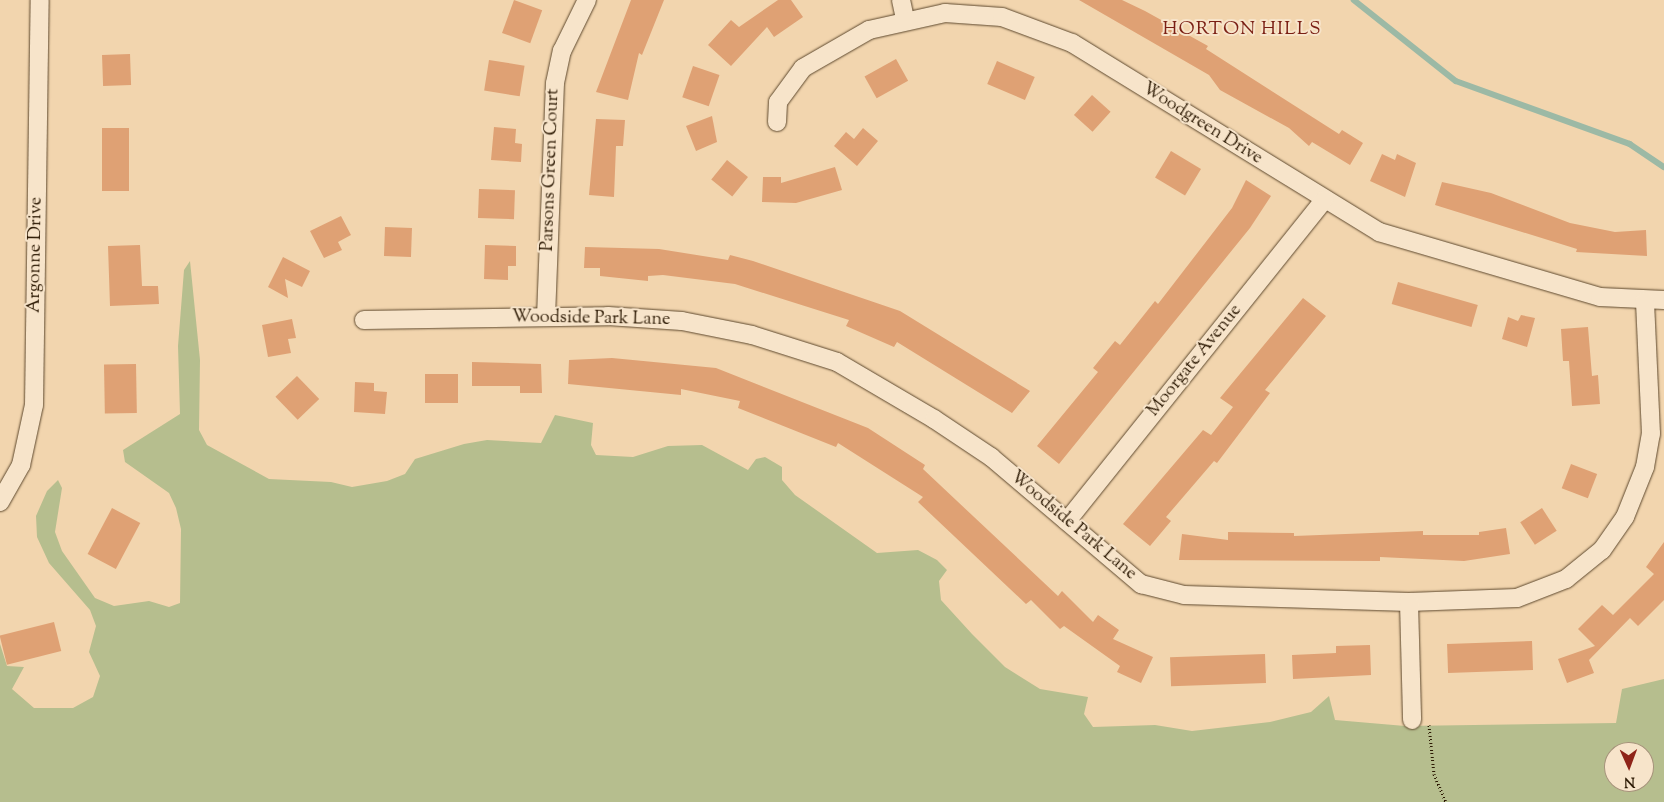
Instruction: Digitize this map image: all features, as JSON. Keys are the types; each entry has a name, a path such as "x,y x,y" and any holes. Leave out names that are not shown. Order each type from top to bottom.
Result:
{"street":[{"name":"Argonne Drive","path":"0,502 21,465 34,405 40,0"},
{"name":"Parsons Green Court","path":"546,317 555,83 562,51 587,0"},
{"path":"901,0 905,20"},
{"name":"Woodgreen Drive","path":"777,122 778,102 787,86 820,54 868,30 905,20 945,13 1002,17 1051,31 1379,232 1420,247 1600,297 1646,301 1664,300"},
{"name":"Moorgate Avenue","path":"1067,522 1324,200"},
{"name":"Woodside Park Lane","path":"364,320 546,317 682,322 752,335 836,362 991,457 1141,584 1184,595 1409,602 1517,598 1566,579 1602,550 1625,517 1645,467 1651,434 1646,301"},
{"path":"1409,602 1420,720"}],"path":[{"path":"1420,720 1434,774 1446,802"}],"green space":[{"path":"190,261 200,360 199,430 207,445 269,479 331,482 352,487 387,481 405,474 415,459 464,444 487,440 541,443 555,415 593,423 591,445 596,455 633,457 668,446 702,445 748,470 756,459 765,457 782,467 782,480 795,495 877,553 918,550 937,560 947,570 939,581 941,600 972,634 1005,667 1040,689 1088,697 1084,714 1093,727 1155,725 1192,731 1270,722 1311,712 1329,696 1335,720 1405,726 1616,723 1622,689 1664,679 1664,802 0,802 0,644 7,666 24,667 12,689 34,708 73,708 93,697 100,676 89,652 96,626 90,610 49,563 37,537 36,516 47,491 58,480 62,488 55,532 62,551 95,598 114,606 149,601 169,607 180,603 181,529 176,508 169,493 125,462 123,450 180,414 178,346 184,270"}],"building":[{"path":"514,0 542,10 530,43 502,33"},
{"path":"631,0 664,0 642,55 639,53 628,100 596,92"},
{"path":"778,0 791,0 803,17 774,37 767,27 731,66 708,45 731,20 739,27"},
{"path":"1079,0 1122,0 1145,11 1208,46 1206,49 1339,134 1342,130 1363,143 1350,165 1312,142 1309,146 1289,128 1220,90 1209,75"},
{"path":"130,54 131,85 103,86 102,55"},
{"path":"896,59 908,81 877,98 865,76"},
{"path":"489,60 525,66 520,96 484,91"},
{"path":"997,61 1035,77 1025,100 987,84"},
{"path":"693,66 719,75 709,106 682,97"},
{"path":"1092,95 1111,112 1093,132 1074,115"},
{"path":"712,116 717,142 696,151 686,126"},
{"path":"596,119 625,120 623,146 616,146 614,197 589,195"},
{"path":"494,127 516,129 515,143 522,144 521,162 491,160"},
{"path":"102,128 129,128 129,191 102,191"},
{"path":"863,128 878,141 857,166 834,146 846,132 854,139"},
{"path":"1171,151 1201,169 1185,196 1155,178"},
{"path":"1382,154 1395,160 1397,154 1416,163 1405,197 1370,181"},
{"path":"727,160 748,177 732,196 711,179"},
{"path":"835,167 842,190 796,203 762,202 763,177 781,177 781,183"},
{"path":"1246,180 1271,196 1250,228 1059,464 1037,446 1098,372 1093,368 1115,341 1120,345 1155,301 1158,304 1232,208"},
{"path":"1442,182 1491,193 1570,223 1615,232 1646,230 1647,256 1576,252 1577,249 1435,205"},
{"path":"479,189 515,190 514,219 478,218"},
{"path":"341,216 351,235 338,242 342,250 324,258 310,231"},
{"path":"385,227 412,228 411,257 384,256"},
{"path":"140,245 142,286 158,286 159,304 110,306 108,246"},
{"path":"485,245 516,246 516,266 508,266 508,280 484,279"},
{"path":"585,247 659,249 728,260 730,255 753,261 900,311 1030,391 1012,413 897,342 894,347 846,326 849,320 735,284 663,275 648,276 648,281 600,276 600,268 584,268"},
{"path":"283,257 310,271 302,287 285,279 288,298 268,287"},
{"path":"1398,282 1478,305 1471,327 1392,304"},
{"path":"1303,298 1326,316 1265,390 1270,393 1217,463 1214,461 1166,517 1171,521 1150,546 1123,524 1203,430 1211,435 1233,407 1220,398"},
{"path":"1521,315 1535,318 1527,347 1502,339 1508,317 1518,321"},
{"path":"292,319 296,338 288,339 291,353 268,357 262,325"},
{"path":"1588,327 1592,376 1598,375 1600,404 1572,406 1569,361 1563,361 1561,329"},
{"path":"612,358 716,368 868,428 925,465 923,469 1058,596 1062,591 1093,622 1098,615 1119,630 1113,639 1153,657 1141,683 1117,672 1120,666 1064,626 1060,629 1031,600 1026,604 918,502 923,497 838,443 836,447 738,408 740,401 681,389 681,395 568,384 569,360"},
{"path":"472,362 541,364 542,393 520,393 520,386 472,386"},
{"path":"136,364 137,413 105,414 104,365"},
{"path":"425,374 458,374 458,403 425,403"},
{"path":"297,376 319,399 298,420 275,397"},
{"path":"355,382 374,383 374,391 387,392 385,414 354,412"},
{"path":"1571,464 1597,474 1588,498 1562,488"},
{"path":"112,508 140,523 116,569 88,554"},
{"path":"1542,508 1557,531 1535,545 1520,522"},
{"path":"1506,528 1510,554 1464,561 1380,557 1380,561 1179,560 1182,534 1228,540 1228,532 1294,533 1294,536 1423,531 1423,535 1479,535 1479,532"},
{"path":"1664,542 1664,600 1638,626 1630,618 1589,660 1594,673 1567,683 1558,659 1595,646 1578,629 1602,605 1613,615 1654,574 1646,567"},
{"path":"54,622 61,651 7,665 0,635"},
{"path":"1532,641 1533,670 1448,673 1447,644"},
{"path":"1370,645 1371,675 1293,679 1292,655 1336,653 1336,646"},
{"path":"1265,654 1266,683 1171,686 1170,657"}],"waterway":[{"path":"1354,0 1456,81 1630,144 1664,167"}],"district":[{"name":"HORTON HILLS","path":"1242,30"}]}
